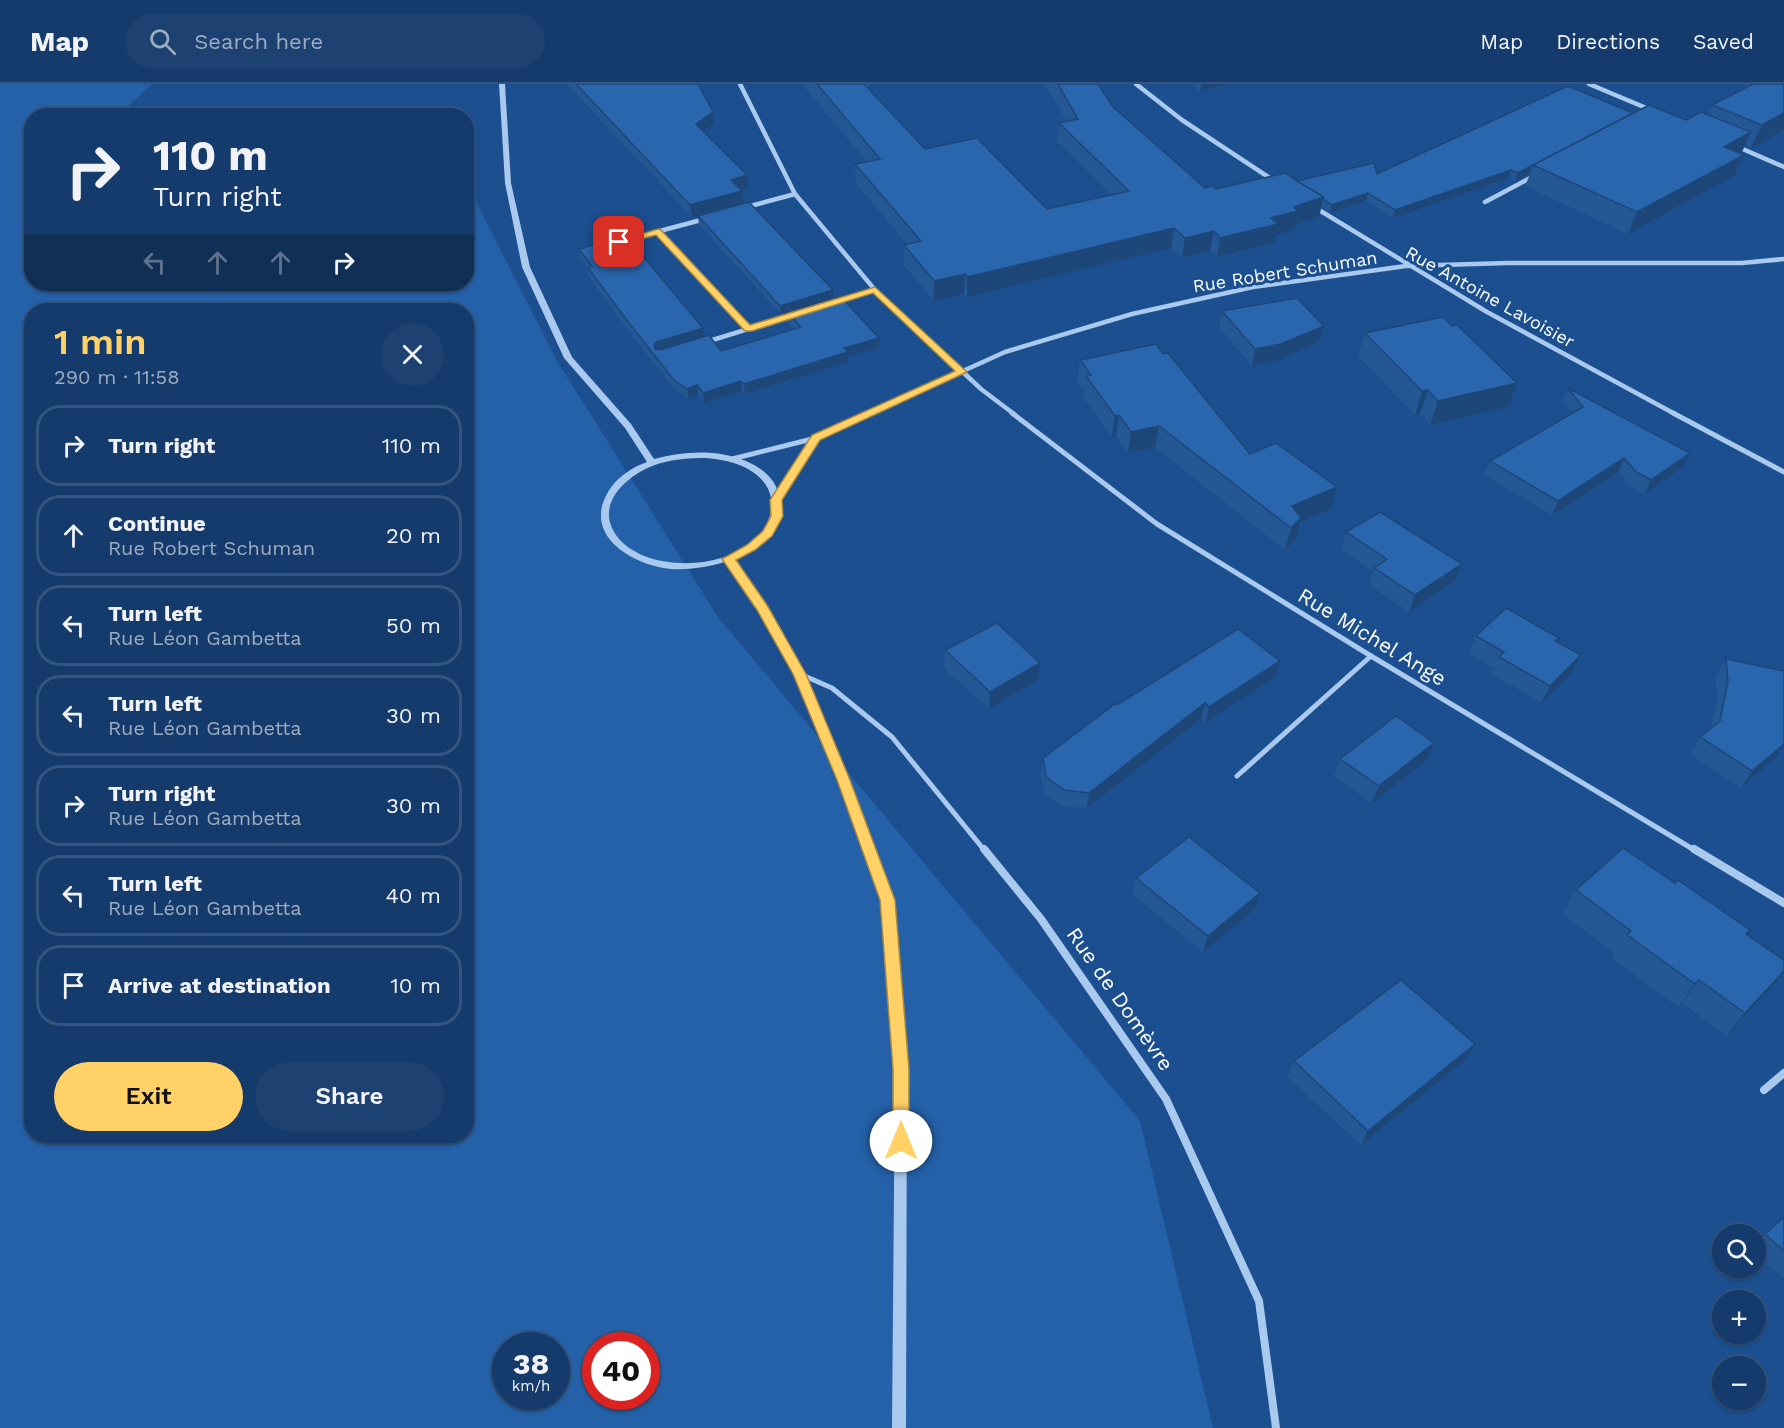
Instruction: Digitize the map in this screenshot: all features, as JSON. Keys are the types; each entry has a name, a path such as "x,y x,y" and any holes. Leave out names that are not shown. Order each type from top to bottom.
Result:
{"street":[{"path":"502,84 508,183 526,267 568,358 628,426 652,462"},
{"name":"Rue Michel Ange","path":"740,84 795,194 875,290 981,389 1156,524 1371,656 1784,903"},
{"path":"1136,84 1182,120 1280,185"},
{"path":"1589,84 1657,113 1647,118"},
{"path":"1731,144 1784,167"},
{"path":"1485,202 1535,176"},
{"path":"738,210 795,194"},
{"name":"Rue Antoine Lavoisier","path":"1309,204 1406,266 1784,472"},
{"path":"619,242 715,216"},
{"path":"658,232 748,329"},
{"name":"Rue Robert Schuman","path":"732,459 816,438 1005,352 1132,314 1253,287 1406,266 1742,262 1784,259"},
{"path":"833,303 875,290"},
{"path":"704,342 801,313"},
{"path":"776,500 816,438"},
{"path":"688,455 732,459 754,468 769,482 776,500 777,516 768,533 751,548 728,559 698,566 667,566 640,559 618,546 606,529 604,510 612,491 629,475 652,462 688,455"},
{"path":"728,559 762,608 799,674 843,780 887,900 901,1069 899,1428"},
{"path":"1237,776 1371,656"},
{"name":"Rue de Domèvre","path":"799,674 832,688 892,737 1041,919 1166,1100 1259,1301 1276,1428"},
{"path":"1764,1090 1784,1073"}],"shaded area":[{"path":"0,84 152,84 126,108 24,108 24,291 474,291 474,198 557,361 718,617 1140,1121 1213,1428 0,1428"}],"building":[{"path":"576,84 698,84 713,112 696,124 747,175 731,180 742,191 690,205"},
{"path":"817,84 864,84 925,149 977,138 1047,209 1129,191 1059,123 1078,119 1058,84 1098,84 1112,106 1205,188 1213,186 1216,189 1285,173 1324,197 1294,207 1298,211 1271,218 1278,224 1220,238 1214,231 1185,238 1174,228 967,277 965,274 934,281 904,245 921,241 855,164 880,159"},
{"path":"1753,84 1784,84 1784,113 1762,125 1712,105"},
{"path":"1568,86 1633,113 1518,173 1511,170 1395,210 1368,193 1332,205 1323,199 1324,197 1297,181 1374,163 1377,174"},
{"path":"1649,105 1686,120 1701,112 1751,132 1724,147 1744,155 1637,212 1533,165"},
{"path":"749,202 833,290 780,306 698,216"},
{"path":"626,236 703,328 657,342 654,344 655,349 660,350 709,335 721,351 801,327 787,312 840,296 879,338 844,348 848,352 744,384 741,381 703,393 697,385 687,389 674,380 629,323 588,268 592,266 579,249"},
{"path":"1297,298 1324,326 1281,344 1255,349 1222,311"},
{"path":"1443,317 1452,326 1457,325 1517,383 1438,401 1428,390 1422,391 1365,333"},
{"path":"1156,344 1163,354 1168,353 1250,454 1276,443 1337,487 1292,506 1301,518 1291,528 1159,426 1131,432 1119,415 1115,416 1086,376 1091,375 1080,360"},
{"path":"1568,388 1690,453 1651,480 1636,472 1624,458 1558,501 1490,461 1583,407"},
{"path":"1380,512 1462,564 1415,595 1374,568 1387,559 1346,532"},
{"path":"1506,608 1559,638 1555,641 1581,655 1550,686 1499,657 1504,652 1476,636"},
{"path":"997,623 1040,663 990,692 945,650"},
{"path":"1238,629 1280,661 1209,707 1205,703 1089,793 1064,790 1046,777 1043,758 1115,704 1117,705"},
{"path":"1726,659 1784,671 1784,744 1752,771 1700,737 1720,721 1728,681"},
{"path":"1396,716 1434,743 1379,786 1340,759"},
{"path":"1189,837 1260,893 1208,936 1136,878"},
{"path":"1623,848 1675,883 1678,880 1750,930 1746,934 1784,960 1784,971 1745,1013 1699,980 1695,984 1627,935 1631,931 1576,890"},
{"path":"1401,980 1475,1044 1368,1131 1294,1061"},
{"path":"1784,1217 1784,1251 1766,1235"}],"route":[{"path":"619,242 658,232 748,329 875,290 962,372 816,438 776,500 777,516 768,533 751,548 728,559 762,608 799,674 843,780 887,900 901,1069 901,1141"}]}
